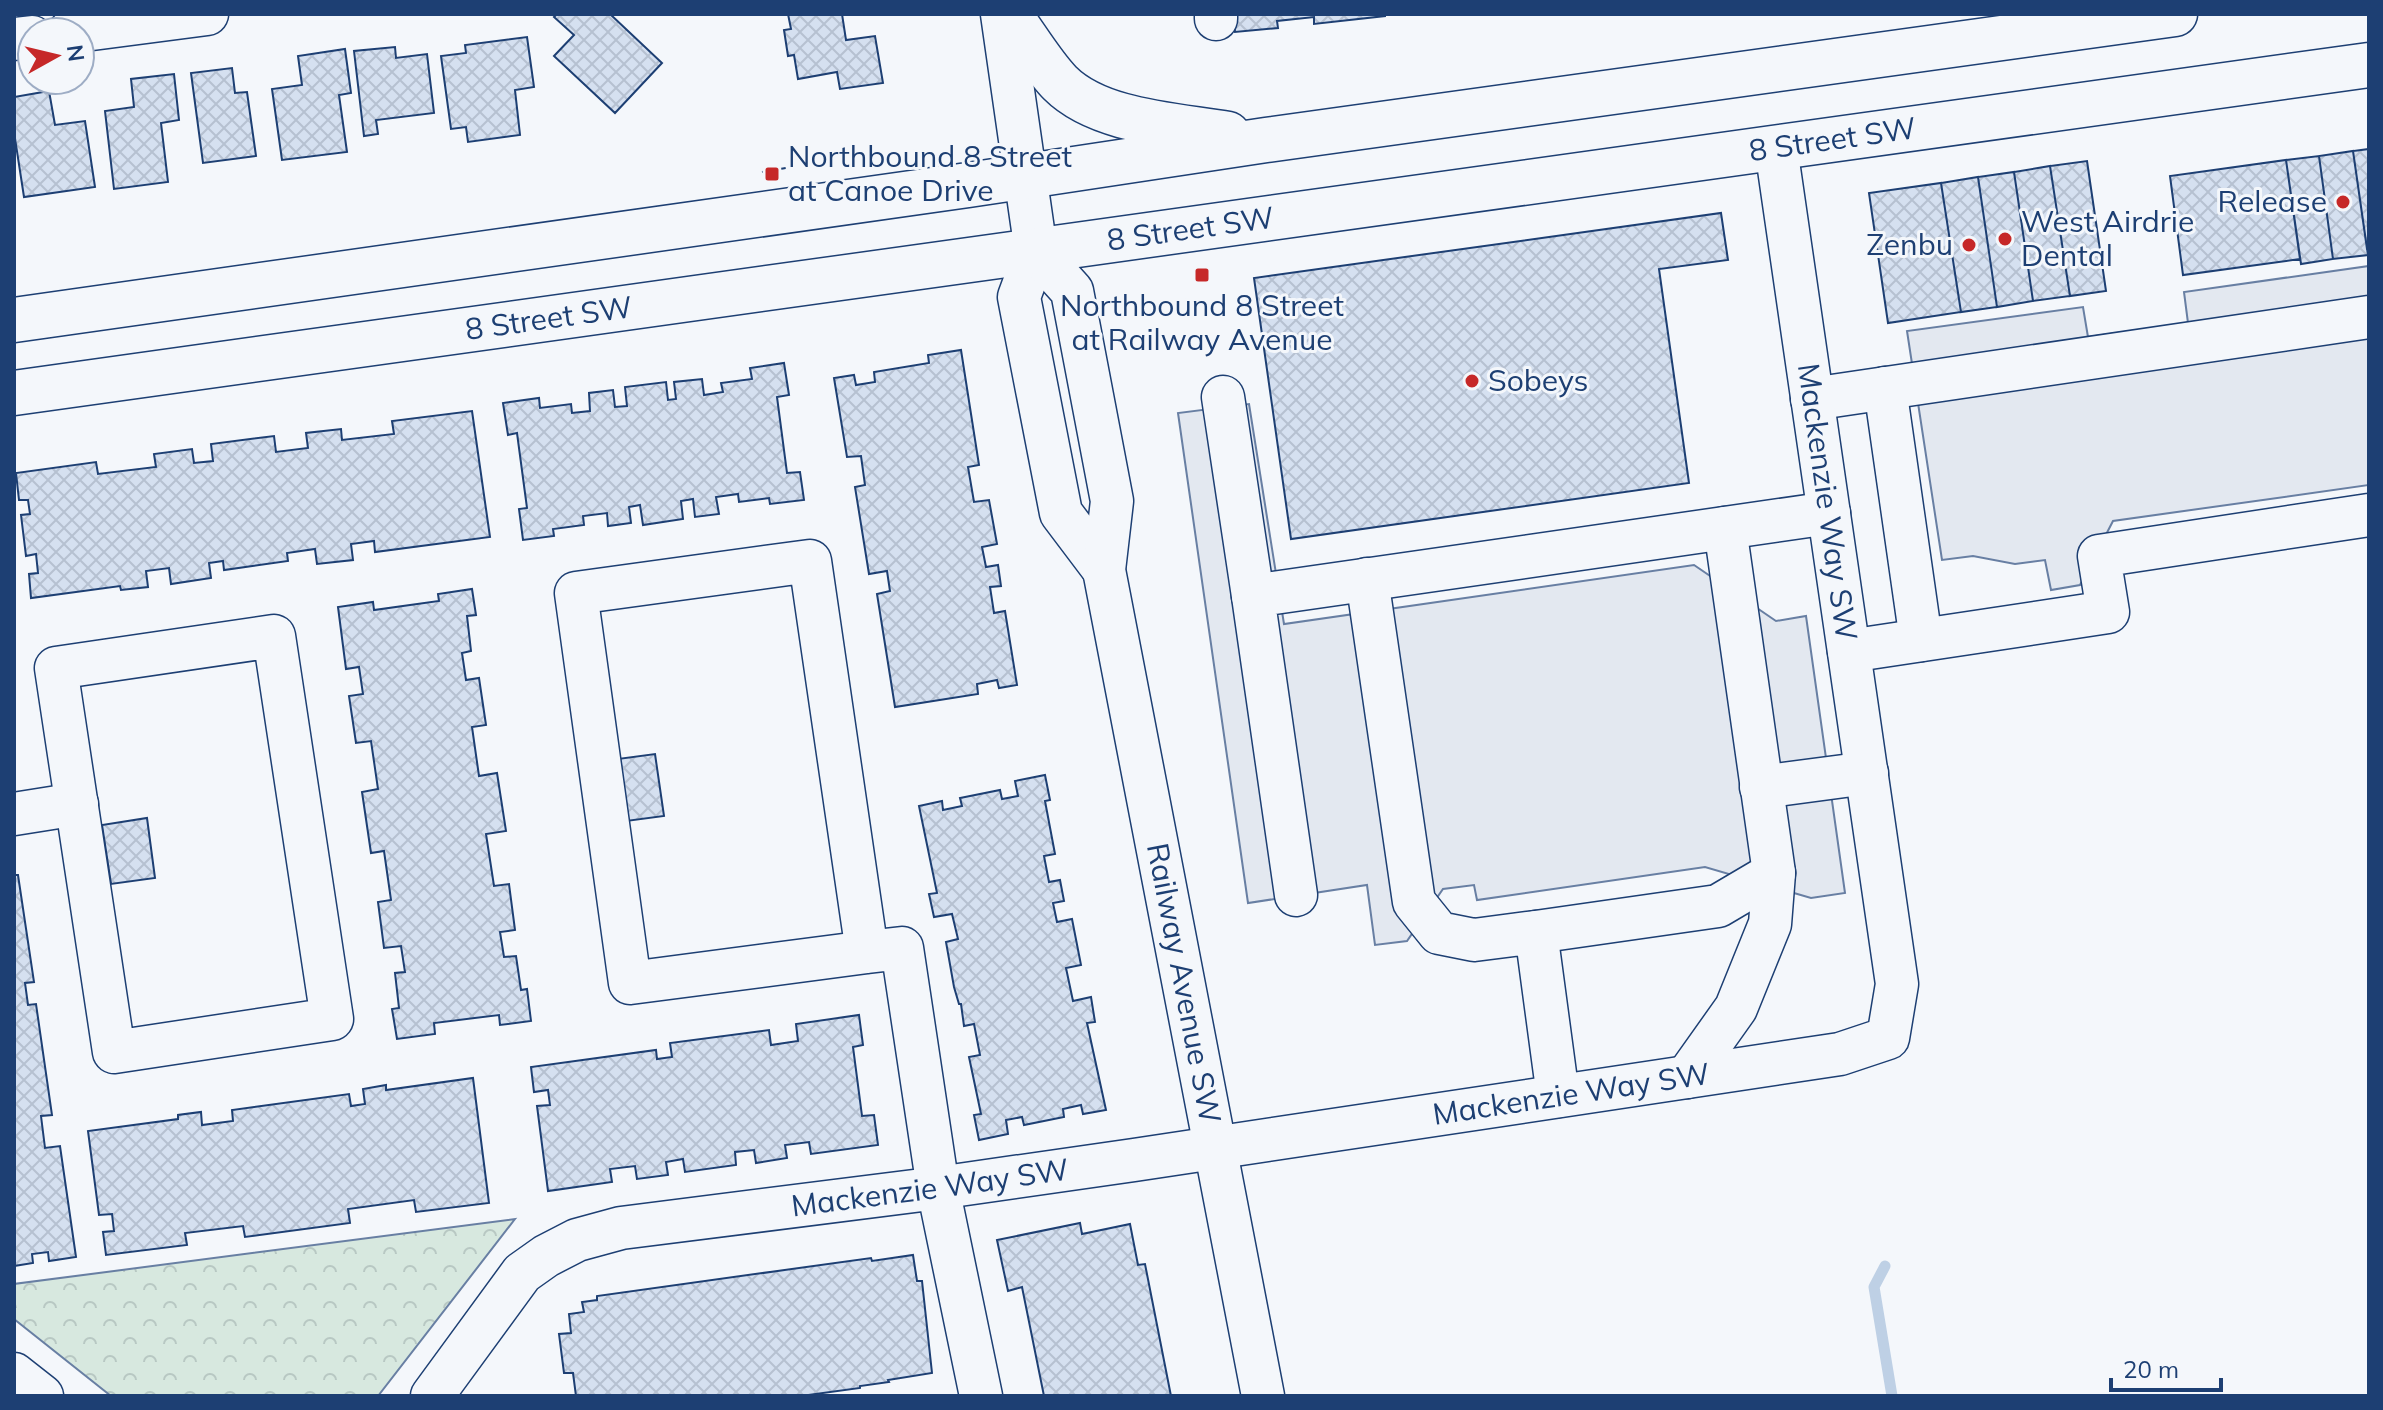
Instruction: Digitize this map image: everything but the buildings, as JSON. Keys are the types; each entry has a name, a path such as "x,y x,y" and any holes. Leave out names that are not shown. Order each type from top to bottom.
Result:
{"main road":[{"path":"1009,14 1061,83 1111,114 1266,140"},
{"path":"14,320 1025,177 2022,24 2175,14"},
{"name":"8 Street SW","path":"14,393 2369,65"}],"street":[{"path":"96,28 207,14"},
{"path":"1002,14 1036,251"},
{"name":"Mackenzie Way SW","path":"432,1396 522,1273 577,1240 621,1228 938,1188 1214,1148 1840,1054 1888,1038 1897,984 1776,148"},
{"name":"Railway Avenue SW","path":"1036,251 1072,291 1112,501 1104,570 1263,1396"},
{"path":"1812,399 2369,317"},
{"path":"1885,388 1921,640"},
{"path":"1223,397 1296,895"},
{"path":"1253,596 1829,513"},
{"path":"1849,651 2108,612 2099,556 2369,515"},
{"path":"1687,1077 1736,1008 1770,924 1774,873 1725,528"},
{"path":"867,952 810,561 576,593 630,983 902,948 938,1188 981,1396"},
{"path":"1367,579 1414,902 1439,933 1474,940 1718,906 1774,873"},
{"path":"274,636 332,1019 114,1052 77,804 56,668 274,636"},
{"path":"1761,787 1867,773"},
{"path":"14,814 77,804"},
{"path":"1536,932 1558,1096"},
{"path":"14,1374 42,1396"}],"green space":[{"path":"515,1219 378,1396 111,1396 14,1319 14,1284"}],"shaded area":[{"path":"2369,266 2369,485 2113,521 2080,585 2051,590 2045,560 2015,564 1973,556 1942,560 1907,331 2083,307 2088,337 2188,323 2184,292"},
{"path":"1249,404 1284,624 1694,565 1776,621 1806,616 1845,893 1811,898 1705,867 1477,900 1474,885 1443,889 1407,941 1375,945 1367,885 1248,903 1178,413"}],"waterway":[{"path":"1885,1266 1874,1287 1892,1396"}],"fence":[{"path":"762,172 792,167"}],"place":[{"name":"Northbound 8 Street at Canoe Drive","path":"772,174"},
{"name":"Release","path":"2343,202"},
{"name":"West Airdrie Dental","path":"2005,239"},
{"name":"Zenbu","path":"1969,245"},
{"name":"Northbound 8 Street at Railway Avenue","path":"1202,275"},
{"name":"Sobeys","path":"1472,381"}]}
